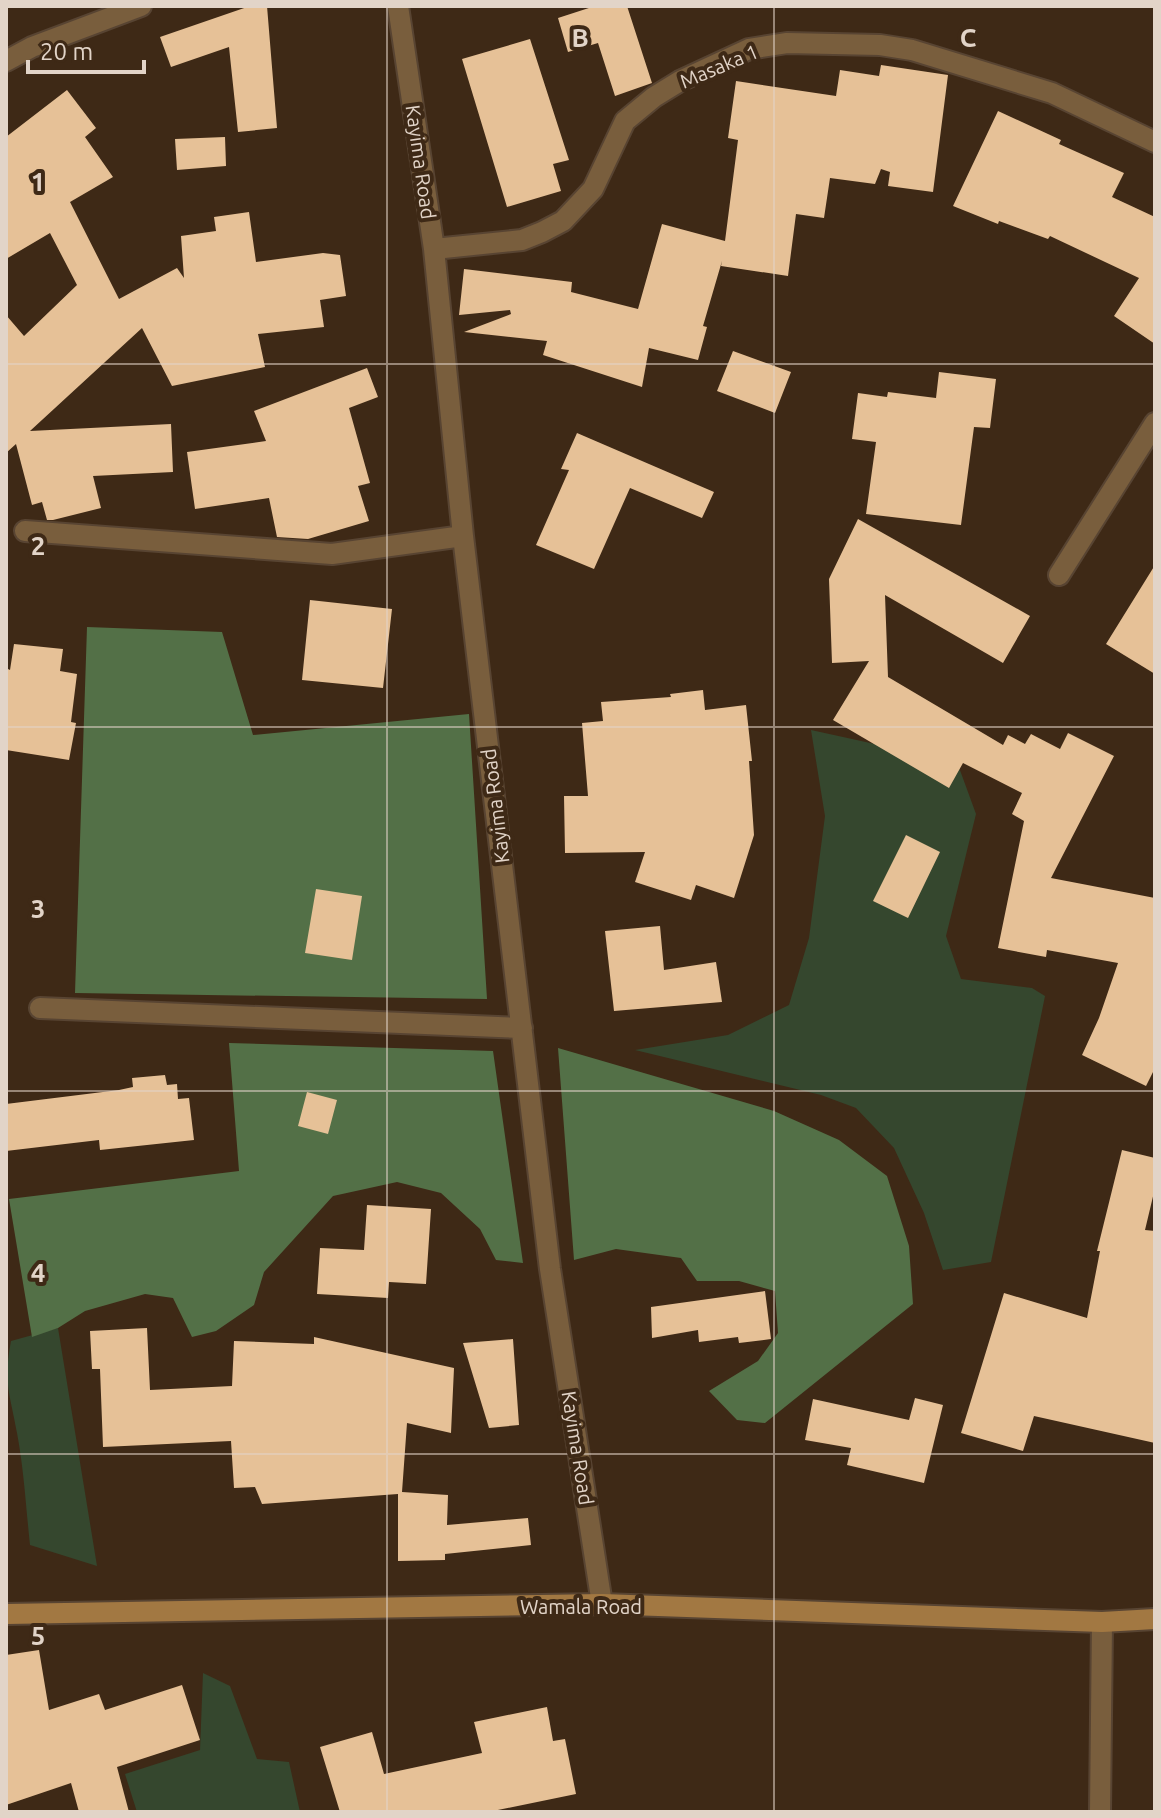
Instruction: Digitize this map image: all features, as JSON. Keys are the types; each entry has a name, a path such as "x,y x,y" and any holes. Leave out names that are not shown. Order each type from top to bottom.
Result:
{"street":[{"path":"6,61 32,47 141,6"},
{"name":"Kayima Road","path":"398,6 434,249 463,536 550,1269 602,1604"},
{"name":"Masaka 1","path":"434,249 522,240 563,221 593,189 625,121 654,97 680,81 749,49 787,43 880,45 912,50 1052,93 1155,142"},
{"path":"1059,575 1155,423"},
{"path":"25,531 332,554 463,536"},
{"path":"40,1008 522,1028"},
{"name":"Wamala Road","path":"6,1614 602,1604 1102,1622 1155,1619"},
{"path":"1100,1812 1102,1622"}],"green space":[{"path":"87,627 222,632 253,735 469,714 487,999 75,993"},
{"path":"811,730 957,762 976,814 946,936 961,979 1032,988 1045,996 991,1262 943,1270 924,1213 894,1148 856,1108 821,1095 635,1050 728,1035 789,1005 809,938 825,816"},
{"path":"229,1043 493,1051 523,1263 496,1260 480,1229 441,1193 397,1182 333,1196 264,1272 254,1305 216,1331 192,1337 173,1298 145,1294 85,1311 58,1328 32,1337 9,1199 239,1171"},
{"path":"558,1048 774,1111 839,1140 887,1176 909,1246 913,1304 765,1423 737,1420 709,1391 758,1361 778,1333 775,1291 739,1281 697,1281 681,1258 616,1249 574,1260"},
{"path":"58,1328 97,1566 30,1545 21,1461 8,1388 9,1356 11,1341"},
{"path":"203,1673 230,1686 257,1759 289,1762 300,1812 137,1812 125,1774 200,1750"}],"building":[{"path":"250,6 267,6 277,128 238,132 229,47 171,67 160,37"},
{"path":"595,6 627,6 652,83 615,96 598,43 568,52 558,18"},
{"path":"530,39 569,160 553,164 561,191 507,207 462,59"},
{"path":"881,65 948,75 933,192 888,186 890,172 881,169 875,184 830,178 824,218 796,214 788,276 721,266 722,261 703,326 707,327 698,360 649,348 642,387 543,355 547,341 464,332 511,314 510,310 459,315 464,269 572,282 571,292 638,309 662,224 725,241 738,140 728,138 736,81 836,96 840,70 879,76"},
{"path":"67,90 96,128 85,137 113,177 70,202 119,299 177,268 184,278 181,236 216,231 214,217 249,212 256,262 323,253 340,255 346,296 320,300 324,327 258,334 265,367 172,386 142,328 30,431 171,424 173,472 93,476 101,508 47,520 42,502 32,505 16,444 6,453 6,315 24,336 77,285 50,233 6,259 6,137"},
{"path":"998,111 1061,140 1059,144 1124,173 1112,197 1155,217 1155,344 1114,316 1139,278 1050,236 1048,239 999,221 998,224 953,206"},
{"path":"225,137 226,166 177,170 175,139"},
{"path":"733,351 791,372 775,413 717,391"},
{"path":"367,368 378,397 349,408 370,483 358,486 369,521 308,539 277,537 269,498 195,509 187,452 266,441 254,411"},
{"path":"939,372 996,379 990,428 974,427 961,525 866,514 876,442 852,439 858,393 887,397 888,392 936,398"},
{"path":"577,433 714,492 702,518 630,488 594,569 536,545 569,470 561,469"},
{"path":"858,519 1030,616 1003,663 885,595 888,677 1003,745 1008,735 1025,744 1031,734 1060,749 1068,733 1114,756 1051,878 1155,898 1155,1068 1146,1086 1082,1055 1118,963 1047,950 1046,957 998,948 1024,821 1012,814 1022,793 963,763 949,788 833,720 869,661 832,663 829,579"},
{"path":"1155,565 1155,674 1106,644"},
{"path":"310,600 392,609 383,688 302,680"},
{"path":"14,644 63,649 60,671 77,674 71,722 76,723 69,760 6,750 6,668 10,670"},
{"path":"703,690 705,710 746,705 752,761 749,761 754,835 734,898 696,885 691,900 635,882 645,852 565,853 564,796 588,796 582,723 603,721 601,702 671,697 670,694"},
{"path":"906,835 940,852 908,918 873,901"},
{"path":"316,889 362,896 352,960 305,953"},
{"path":"660,926 664,970 716,962 722,1002 614,1011 605,931"},
{"path":"165,1075 167,1085 177,1084 178,1099 189,1098 194,1140 100,1150 99,1140 6,1151 6,1104 119,1090 133,1087 132,1078"},
{"path":"307,1092 337,1100 328,1134 298,1126"},
{"path":"1122,1150 1155,1158 1155,1188 1145,1230 1155,1231 1155,1443 1034,1416 1023,1451 961,1433 1004,1293 1087,1318 1100,1251 1097,1251"},
{"path":"367,1205 431,1209 426,1284 389,1282 388,1298 317,1294 320,1248 364,1250"},
{"path":"765,1291 771,1339 739,1343 738,1337 699,1342 698,1330 652,1338 651,1307"},
{"path":"147,1328 150,1390 232,1386 234,1341 314,1344 314,1337 454,1368 451,1433 407,1423 402,1492 448,1495 447,1525 528,1518 531,1545 445,1554 445,1560 398,1561 398,1494 262,1504 255,1487 234,1488 231,1441 103,1447 100,1369 92,1369 90,1331"},
{"path":"513,1339 519,1425 489,1428 463,1343"},
{"path":"915,1398 943,1405 924,1483 847,1465 851,1448 805,1440 813,1399 909,1420"},
{"path":"39,1650 49,1710 99,1694 105,1710 182,1685 200,1740 117,1767 129,1812 79,1812 71,1783 6,1805 6,1655"},
{"path":"547,1707 553,1741 565,1739 576,1794 488,1812 340,1812 320,1747 372,1732 384,1774 482,1753 474,1722"}]}
